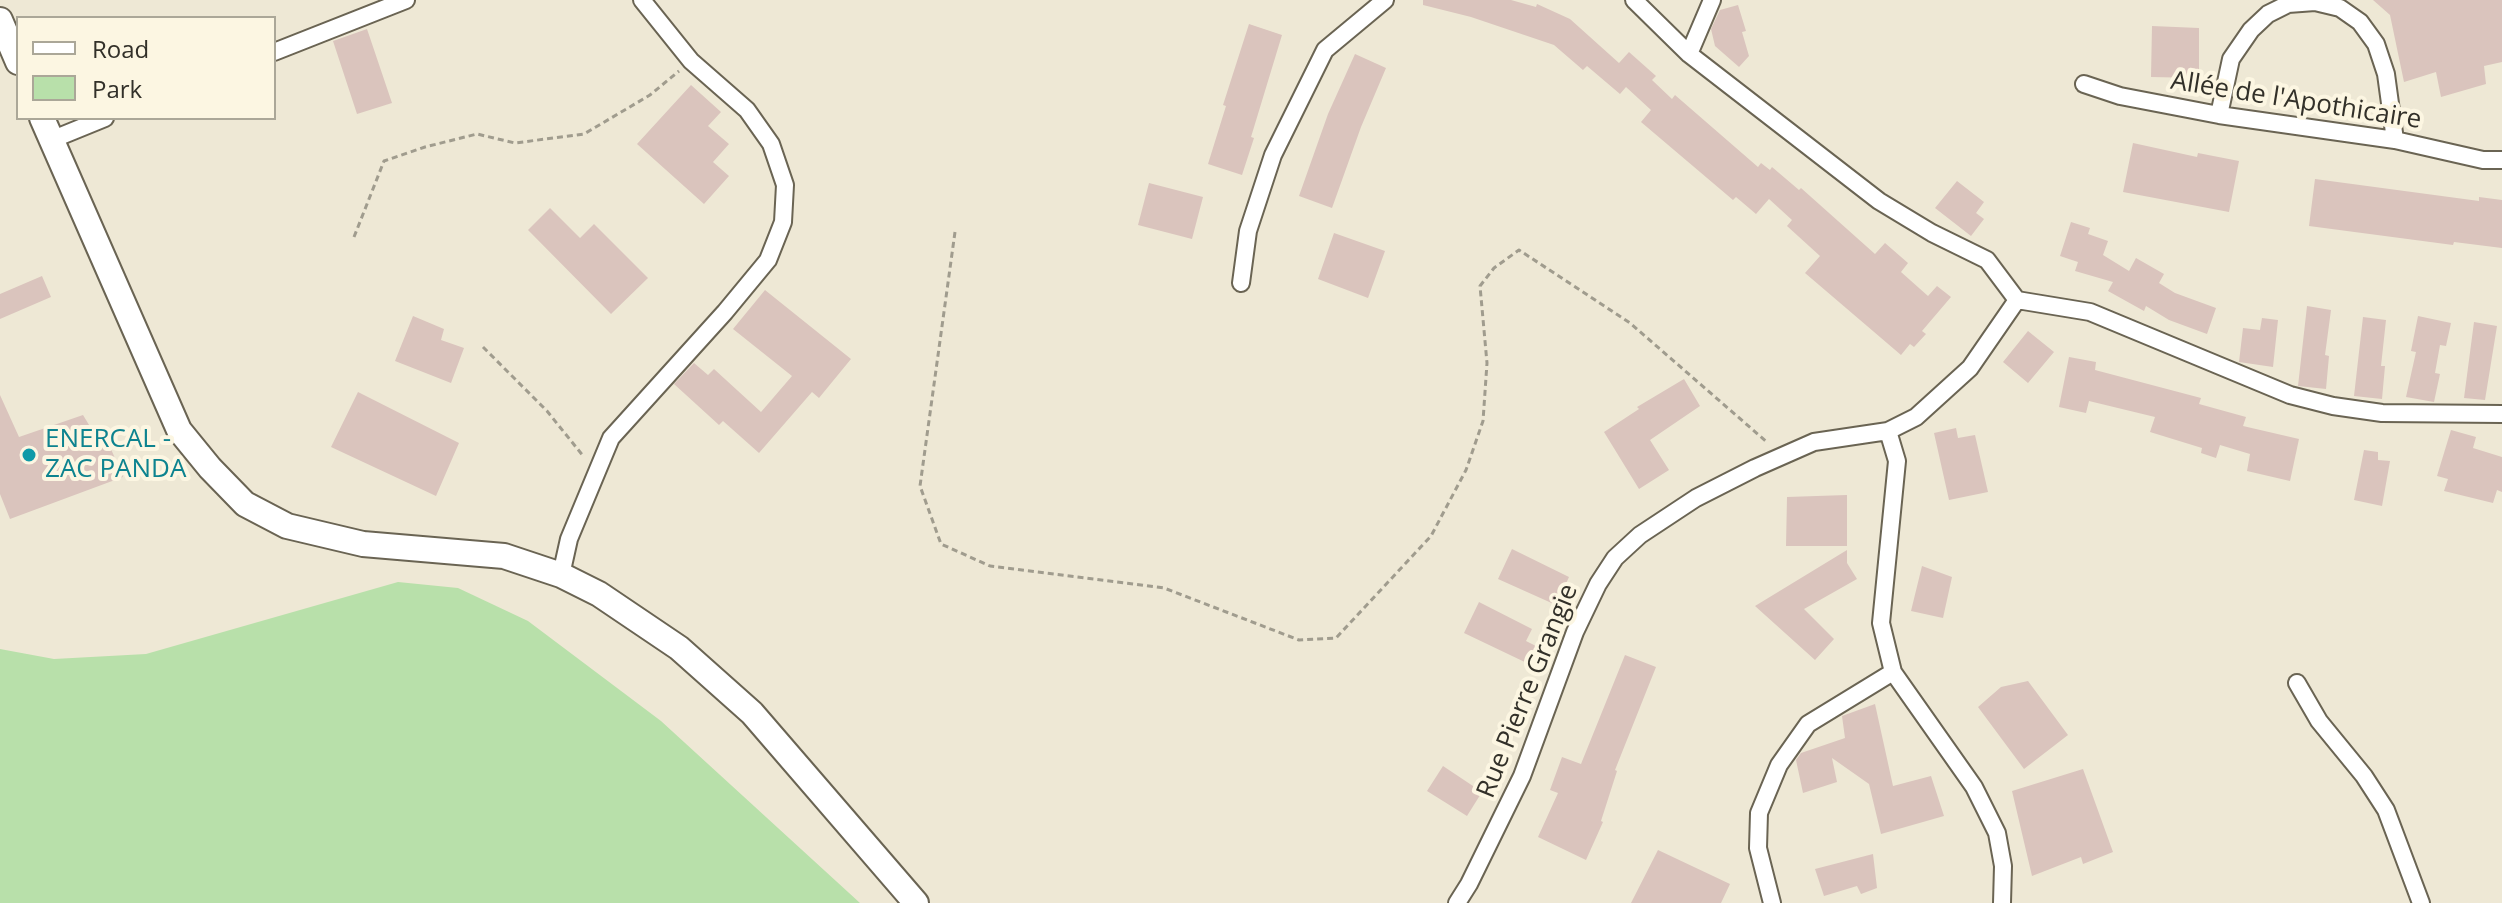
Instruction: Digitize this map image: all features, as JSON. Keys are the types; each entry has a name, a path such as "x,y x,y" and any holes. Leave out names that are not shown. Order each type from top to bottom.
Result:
{"street":[{"path":"276,51 406,0"},
{"path":"561,575 569,539 611,438 768,260 783,222 785,185 771,144 747,110 691,61 642,0"},
{"path":"1241,283 1248,231 1273,155 1325,50 1385,0"},
{"path":"1634,0 1689,54 1879,201 1932,233 1987,260 2017,300 2090,312 2290,395 2333,406 2382,413 2502,414"},
{"path":"1689,54 1712,0"},
{"path":"2219,115 2231,59 2251,30 2268,14 2288,4 2315,2 2340,8 2360,22 2376,44 2386,74 2395,140"},
{"path":"0,20 16,57"},
{"name":"Allée de l'Apothicaire","path":"2084,84 2120,96 2219,115 2395,140 2483,160 2502,160"},
{"path":"94,120 47,129 179,430 245,504 287,526 363,544 504,556 561,575 599,594 679,648 752,713 916,903"},
{"path":"2002,903 2003,866 1997,833 1974,787 1893,672 1881,623 1897,461 1888,431 1916,417 1970,368 2017,300"},
{"name":"Rue Pierre Grangie","path":"1458,903 1522,776 1575,632 1598,584 1615,558 1640,535 1696,498 1783,456 1814,442 1888,431"},
{"path":"1772,903 1758,848 1759,813 1779,765 1808,724 1893,672"},
{"path":"2297,683 2319,721 2364,776 2386,810 2421,903"}],"path":[{"path":"354,237 384,161 477,134 515,143 584,134 650,95 691,61"},
{"path":"955,232 920,486 941,544 990,566 1164,588 1299,640 1336,638 1431,536 1466,470 1483,421 1487,363 1480,286 1494,268 1519,250 1630,323 1783,456"},
{"path":"483,347 547,411 597,472"}],"green space":[{"path":"398,582 458,588 528,621 661,721 860,903 0,903 0,649 54,659 146,654"}],"building":[{"path":"1423,0 1511,0 1536,7 1537,4 1570,19 1619,63 1629,52 1656,76 1652,80 1672,99 1675,95 1758,167 1761,163 1770,170 1772,167 1799,190 1801,188 1875,254 1885,243 1908,263 1901,272 1928,296 1937,286 1951,297 1922,331 1926,334 1914,347 1910,344 1901,355 1805,273 1820,256 1787,226 1792,220 1769,199 1756,214 1736,197 1733,200 1641,122 1651,110 1626,87 1620,94 1587,66 1583,70 1554,45 1471,17 1423,5"},
{"path":"2373,0 2502,0 2502,62 2484,66 2486,84 2441,97 2436,72 2404,82 2390,15"},
{"path":"1738,5 1749,56 1739,67 1715,46 1711,29 1720,10"},
{"path":"1249,24 1282,35 1242,175 1208,164"},
{"path":"2152,26 2199,28 2199,78 2151,77"},
{"path":"367,29 392,103 357,114 333,41"},
{"path":"1355,54 1386,68 1332,208 1299,196 1328,114"},
{"path":"691,85 721,112 708,126 729,144 713,162 729,176 704,204 637,144"},
{"path":"2133,143 2197,157 2198,153 2239,161 2229,212 2123,192"},
{"path":"2315,179 2479,201 2479,197 2502,200 2502,248 2454,242 2453,245 2309,226"},
{"path":"1957,181 1984,202 1976,213 1984,219 1971,236 1935,208"},
{"path":"1149,183 1203,197 1192,239 1138,225"},
{"path":"550,208 580,238 594,224 648,278 611,314 528,230"},
{"path":"2071,222 2090,228 2088,234 2108,241 2103,255 2129,271 2136,258 2164,274 2159,283 2175,293 2216,308 2207,334 2169,320 2146,306 2144,311 2108,291 2113,282 2075,271 2078,262 2060,256"},
{"path":"1334,233 1385,251 1368,298 1318,279"},
{"path":"42,276 51,297 0,319 0,294"},
{"path":"765,290 851,359 819,398 812,392 759,453 723,421 719,425 674,384 694,363 708,375 714,369 761,412 792,376 733,329"},
{"path":"2307,306 2331,310 2325,355 2329,356 2326,389 2298,386"},
{"path":"413,316 444,329 441,340 464,348 451,383 395,361"},
{"path":"2418,316 2451,323 2446,346 2440,345 2435,373 2440,374 2434,402 2406,397 2416,352 2411,351"},
{"path":"2363,317 2386,320 2381,366 2385,366 2382,399 2354,396"},
{"path":"2262,318 2278,320 2273,367 2239,362 2243,328 2260,330"},
{"path":"2474,322 2497,326 2485,400 2464,398"},
{"path":"2028,331 2054,352 2028,383 2003,362"},
{"path":"2069,357 2096,362 2095,370 2201,398 2199,404 2246,417 2243,426 2299,439 2290,481 2247,471 2250,454 2220,445 2216,458 2201,453 2202,448 2150,432 2155,417 2089,401 2086,413 2059,407"},
{"path":"1684,379 1700,406 1650,440 1669,470 1639,489 1604,432 1639,409 1637,407"},
{"path":"358,392 459,443 436,496 331,447"},
{"name":"ENERCAL - ZAC PANDA","path":"0,395 19,437 83,415 97,438 105,435 123,477 10,519 0,494"},
{"path":"1956,428 1958,438 1975,435 1988,492 1949,500 1934,433"},
{"path":"2451,430 2476,437 2473,448 2502,457 2502,492 2497,490 2493,503 2444,491 2448,479 2437,476"},
{"path":"2364,450 2378,452 2378,460 2390,461 2382,506 2354,500"},
{"path":"1847,495 1847,546 1786,546 1787,497"},
{"path":"1512,549 1569,577 1556,605 1498,579"},
{"path":"1847,550 1847,563 1857,579 1804,609 1834,639 1815,660 1755,606"},
{"path":"1922,566 1952,577 1943,618 1911,611"},
{"path":"1479,602 1532,629 1526,641 1538,647 1531,665 1464,633"},
{"path":"1625,655 1656,667 1615,770 1603,822 1586,860 1538,837 1558,793 1550,790 1562,757 1581,764"},
{"path":"2028,681 2068,735 2024,769 1978,707 2001,687"},
{"path":"1875,704 1893,786 1931,776 1944,816 1881,834 1869,784 1832,758 1837,782 1803,793 1796,760 1801,753 1845,738 1842,716"},
{"path":"1443,766 1482,792 1467,816 1427,791"},
{"path":"2083,769 2113,852 2083,864 2081,857 2032,876 2012,791"},
{"path":"1658,850 1730,884 1721,903 1631,903"},
{"path":"1873,854 1877,888 1861,894 1857,886 1824,896 1815,869"}],"place":[{"name":"ENERCAL - ZAC PANDA","path":"29,455"}]}
